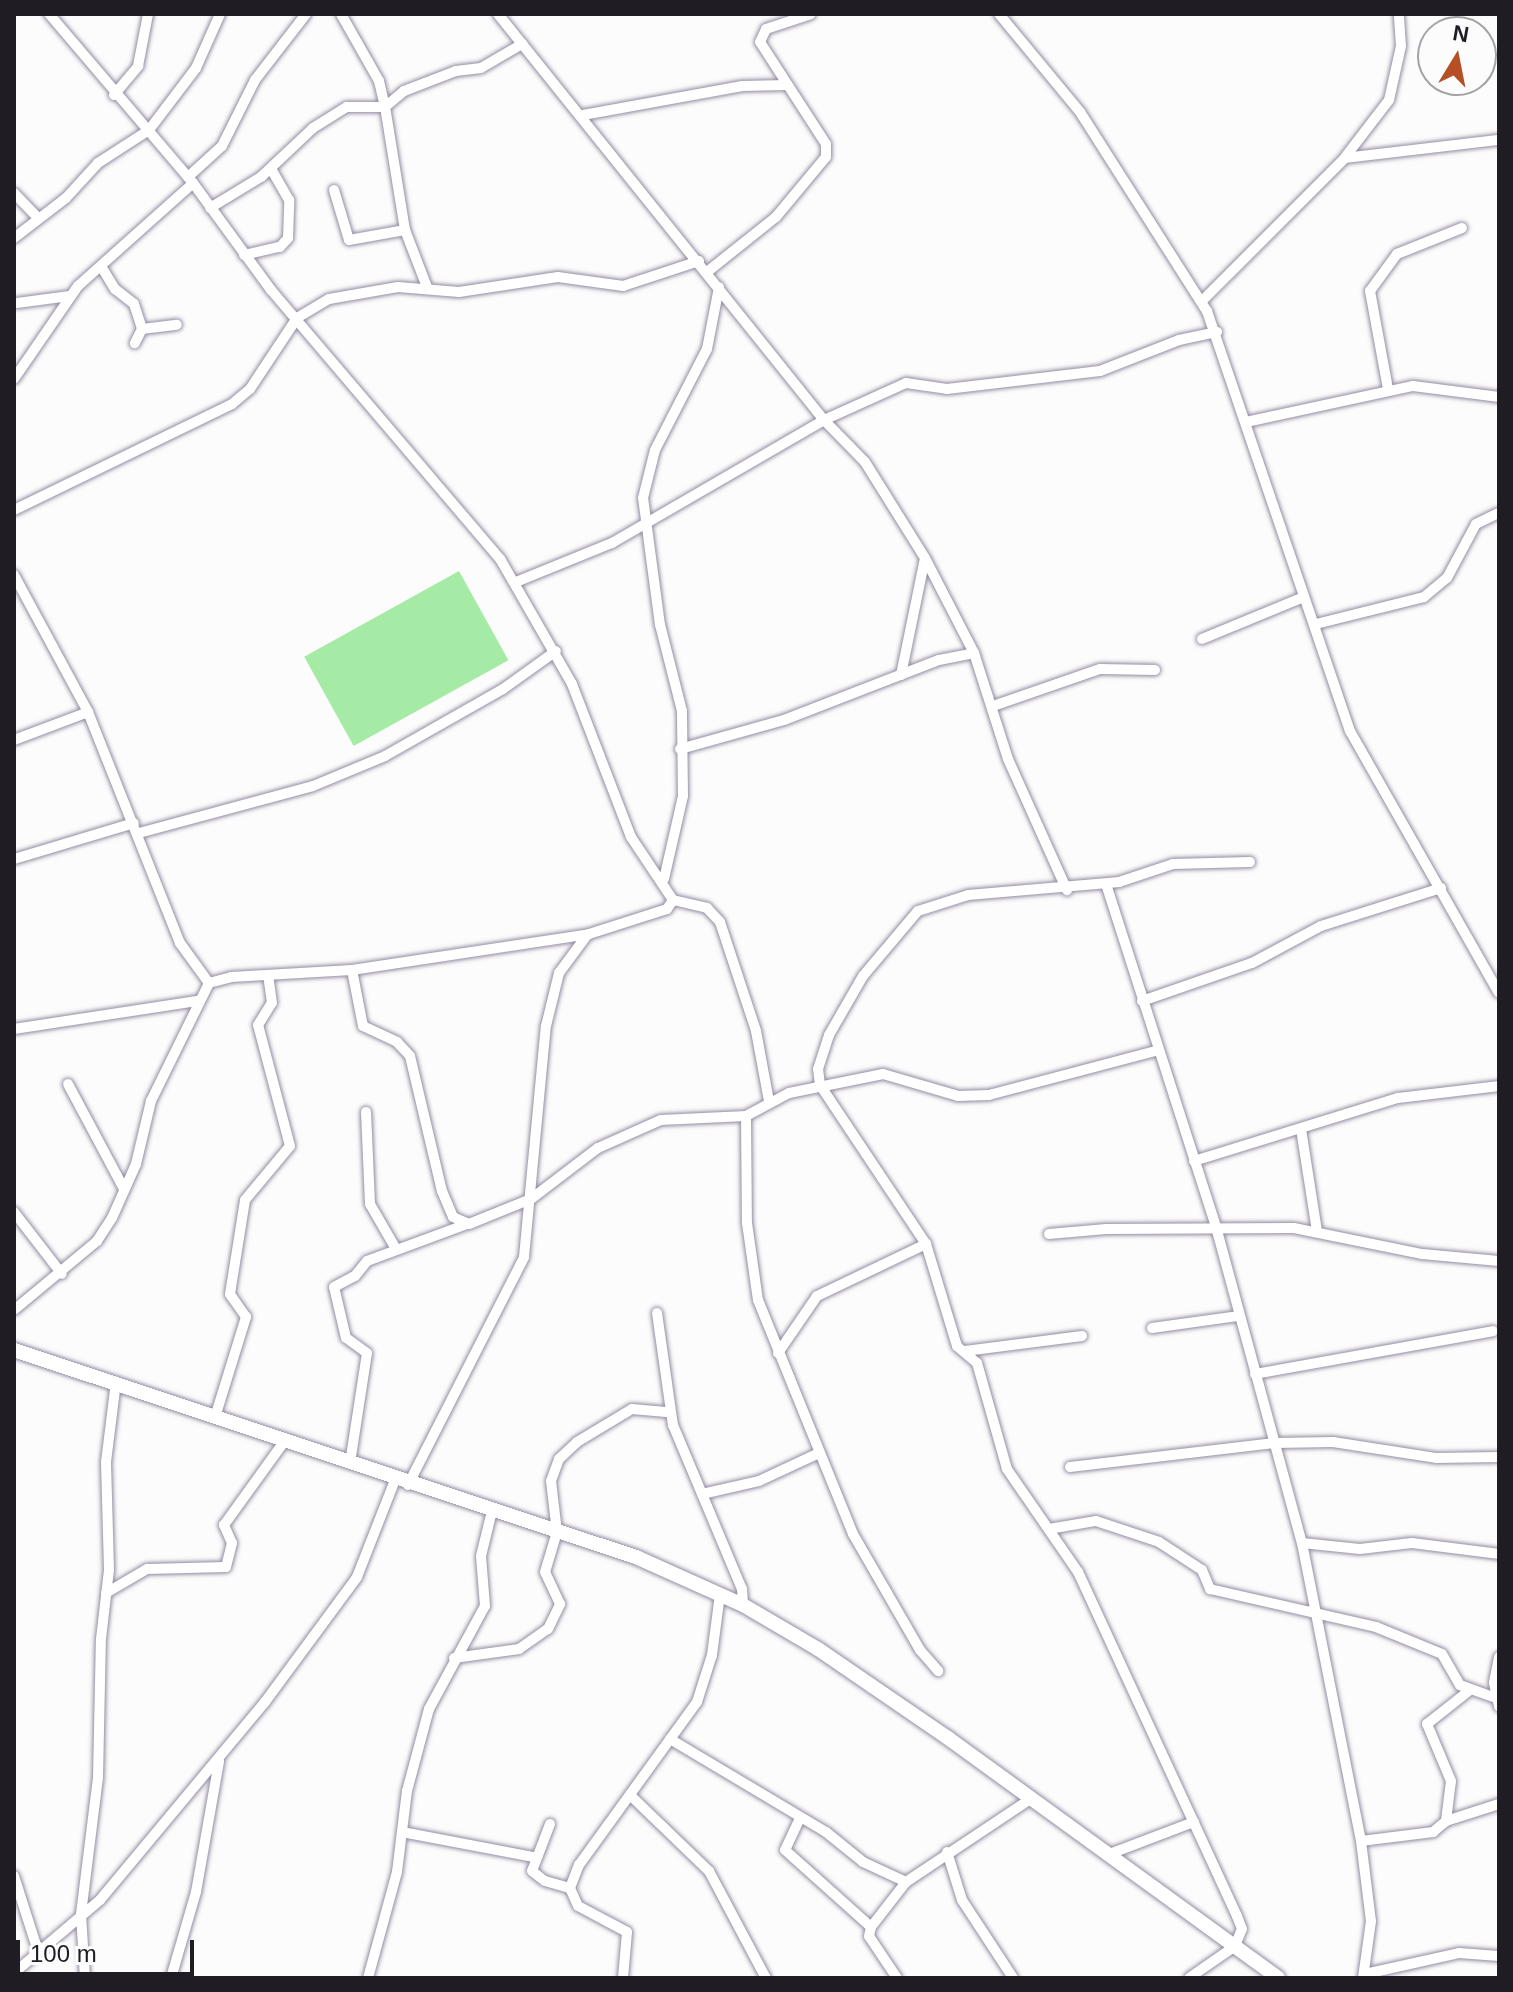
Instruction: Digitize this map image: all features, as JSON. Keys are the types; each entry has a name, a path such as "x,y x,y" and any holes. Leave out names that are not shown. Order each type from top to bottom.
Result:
{"street":[{"path":"114,95 138,66 148,14"},
{"path":"14,238 66,198 98,163 149,130 196,68 220,14"},
{"path":"14,379 70,296 222,146 255,80 306,14"},
{"path":"341,14 379,81 405,230 427,287"},
{"path":"498,14 583,115 824,420 865,462 925,558 974,653 1008,759 1067,890"},
{"path":"707,272 776,217 826,157 826,144 762,49 761,35 811,14"},
{"path":"999,14 1080,112 1202,301 1217,332 1350,731 1499,993"},
{"path":"1202,301 1345,158 1389,100 1401,46 1399,14"},
{"path":"55,16 114,95 149,130 190,180 244,255 463,510 516,582 556,651 592,727 620,815 639,851 664,879 673,900"},
{"path":"210,208 271,169 313,128 347,107 385,107 404,91 456,71 481,68 522,44"},
{"path":"583,115 742,86 786,85"},
{"path":"1345,158 1499,140"},
{"path":"244,255 280,247 288,238 289,200 271,169"},
{"path":"334,190 349,240 405,230"},
{"path":"14,193 38,218"},
{"path":"1388,389 1370,291 1397,254 1462,228"},
{"path":"14,510 232,404 250,389 297,318 340,296 427,287 459,292 558,277 623,286 699,261"},
{"path":"101,266 115,289 134,304 142,329 135,343"},
{"path":"664,879 681,806 681,695 661,633 644,525 643,498 655,450 707,349 719,287"},
{"path":"17,303 70,296"},
{"path":"142,329 177,325"},
{"path":"516,582 644,525 824,420 906,383 947,389 1100,371 1179,340 1217,332"},
{"path":"1246,422 1388,389 1437,386 1499,397"},
{"path":"1316,624 1424,597 1447,578 1476,524 1499,513"},
{"path":"901,675 925,558"},
{"path":"14,575 88,712 137,828 180,943 209,983"},
{"path":"1202,639 1304,597"},
{"path":"14,859 313,786 385,756 503,689 556,651"},
{"path":"680,749 784,720 939,660 974,653"},
{"path":"993,706 1100,669 1155,670"},
{"path":"14,740 88,712"},
{"path":"1189,1978 1235,1946 1242,1929 1087,1589 1007,1469 977,1363 963,1352 926,1244 820,1085 829,1035 886,944 918,911 968,895 1048,885 1067,890 1106,884 1173,864 1250,862"},
{"path":"1106,884 1156,1051 1216,1227 1302,1543 1361,1841 1371,1921 1364,1976 1459,1953 1499,1956"},
{"path":"1142,1001 1252,963 1321,926 1441,888"},
{"path":"14,1310 62,1274 97,1241 136,1164 151,1101 197,1001 209,983 352,970 589,934 667,909 673,900"},
{"path":"673,900 707,908 720,922 756,1031 769,1101"},
{"path":"14,1973 100,1900 220,1759 357,1577 401,1482 518,1274 531,1199 546,1026 559,973 589,934"},
{"path":"352,970 363,1026 397,1042 410,1056 442,1191 453,1217 469,1224"},
{"path":"216,1414 246,1317 230,1294 245,1200 290,1146 258,1025 272,1003 268,976"},
{"path":"14,1029 197,1001"},
{"path":"350,1463 367,1353 346,1338 333,1292 367,1261 531,1199 574,1163 648,1123 746,1116 769,1101 820,1085 883,1074 958,1096 989,1095 1156,1051"},
{"path":"68,1084 124,1189"},
{"path":"1194,1161 1398,1098 1499,1086"},
{"path":"366,1112 370,1204 396,1249"},
{"path":"746,1116 750,1247 758,1300 853,1534 920,1650 938,1671"},
{"path":"1301,1129 1317,1231"},
{"path":"14,1212 62,1274"},
{"path":"1049,1234 1216,1227 1317,1231 1422,1254 1499,1261"},
{"path":"778,1353 817,1296 926,1244"},
{"path":"657,1313 669,1412 742,1589 743,1605"},
{"path":"1152,1328 1239,1316"},
{"path":"1255,1374 1493,1331"},
{"path":"963,1352 1082,1336"},
{"path":"14,1350 216,1414 401,1482 636,1557 743,1605 818,1649 1278,1978"},
{"path":"85,1978 81,1914 98,1778 106,1593 106,1462 116,1382"},
{"path":"454,1658 519,1649 548,1629 560,1604 545,1572 557,1532 551,1481 567,1450 632,1409 669,1412"},
{"path":"106,1593 147,1569 226,1567 232,1543 224,1525 286,1439"},
{"path":"1070,1467 1275,1443 1333,1442 1436,1458 1499,1457"},
{"path":"702,1494 759,1481 819,1453"},
{"path":"368,1978 402,1832 417,1747 434,1694 485,1606 481,1556 492,1511"},
{"path":"1049,1529 1085,1522 1112,1525 1182,1553 1202,1570 1210,1589 1317,1611 1442,1654 1460,1685 1497,1702 1499,1657"},
{"path":"1302,1543 1360,1549 1412,1543 1499,1554"},
{"path":"623,1978 627,1932 578,1906 570,1888 579,1865 703,1689 720,1594"},
{"path":"1446,1821 1451,1781 1427,1724 1470,1690"},
{"path":"670,1739 800,1818 863,1862 906,1882"},
{"path":"171,1978 196,1892 220,1759"},
{"path":"630,1795 709,1871 766,1978"},
{"path":"897,1978 869,1936 871,1927 906,1882 1029,1800"},
{"path":"1361,1841 1433,1832 1446,1821 1499,1804"},
{"path":"800,1818 785,1850 871,1927"},
{"path":"1107,1855 1194,1822"},
{"path":"550,1824 533,1857 536,1877 570,1888"},
{"path":"402,1832 533,1857"},
{"path":"947,1852 962,1900 1013,1978"},
{"path":"14,1876 38,1951"}],"green space":[{"path":"459,571 508,660 354,746 304,657"}]}
